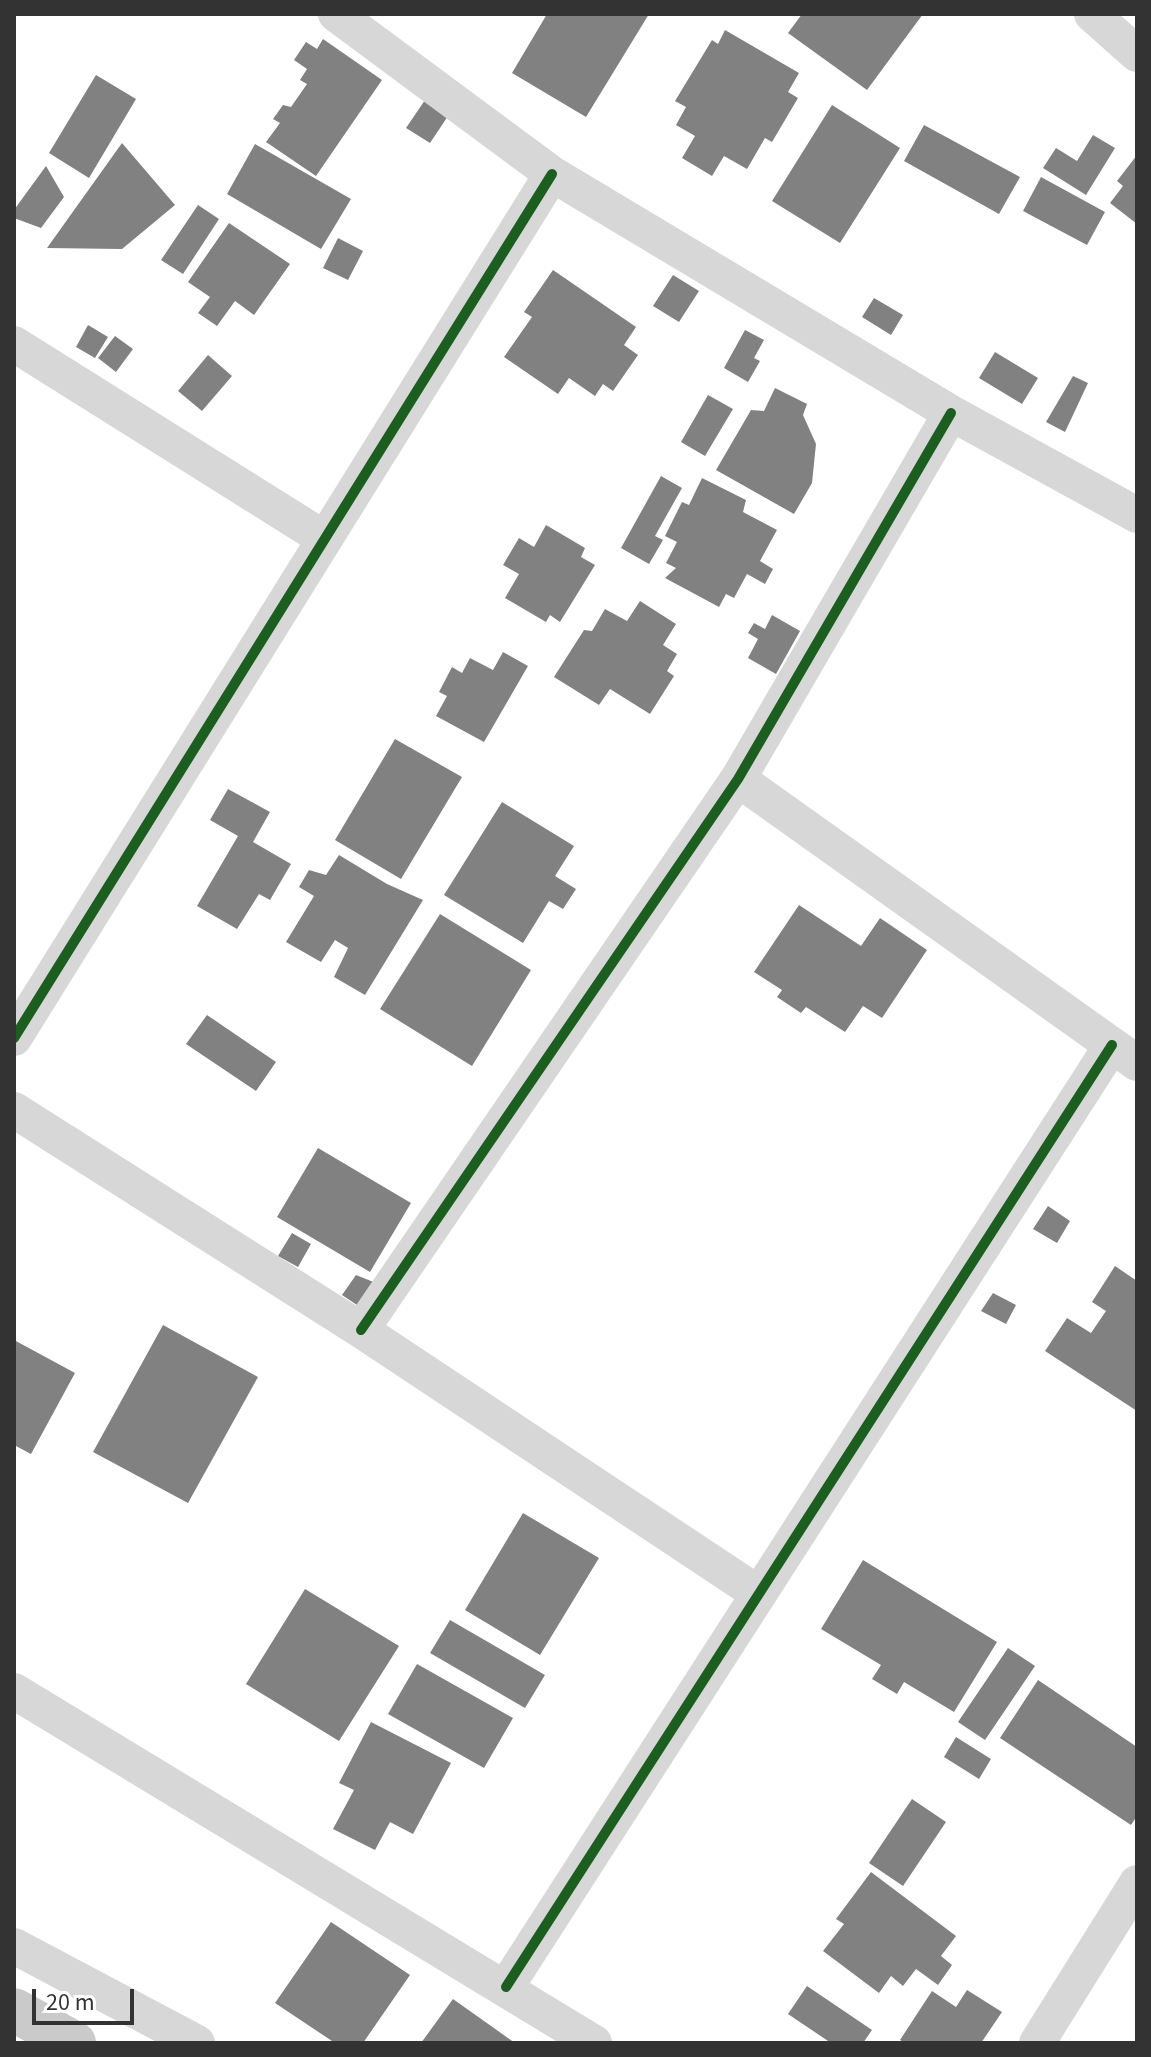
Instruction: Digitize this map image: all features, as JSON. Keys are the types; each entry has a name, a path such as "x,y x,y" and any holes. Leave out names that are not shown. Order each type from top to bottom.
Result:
{"main road":[{"path":"14,2010 74,2043"}],"street":[{"path":"336,14 552,174 951,413 1137,515"},
{"path":"1092,14 1137,54"},
{"path":"14,1038 552,174"},
{"path":"14,344 325,539"},
{"path":"361,1330 738,779 951,413"},
{"path":"506,1987 759,1594 1125,1054 738,779"},
{"path":"14,1110 361,1330 759,1594"},
{"path":"14,1691 594,2043"},
{"path":"1037,2043 1137,1883"},
{"path":"14,1946 197,2043"}],"building":[{"path":"547,14 649,14 586,117 512,73"},
{"path":"802,14 923,14 867,90 788,33"},
{"path":"725,30 799,73 788,92 798,98 772,142 765,138 747,169 724,156 712,176 682,158 695,136 676,125 686,107 675,101 712,40 718,44"},
{"path":"323,39 382,80 316,176 266,142 280,123 273,119 283,105 291,107 307,84 300,80 307,69 294,60 306,42 317,49"},
{"path":"96,75 136,99 89,178 49,153"},
{"path":"425,100 448,116 430,143 406,128"},
{"path":"832,105 900,148 840,243 772,201"},
{"path":"924,125 1020,177 999,214 904,161"},
{"path":"1093,135 1115,148 1086,195 1043,168 1056,148 1077,161"},
{"path":"122,143 175,205 122,249 47,248"},
{"path":"255,144 351,199 321,249 227,194"},
{"path":"1137,155 1137,224 1110,203 1123,186 1117,181"},
{"path":"46,166 64,197 41,228 14,218 14,210"},
{"path":"1041,177 1105,212 1087,245 1023,211"},
{"path":"198,205 219,219 183,274 161,260"},
{"path":"229,223 290,264 254,315 235,301 217,326 198,313 210,297 188,282"},
{"path":"338,238 363,251 348,280 323,268"},
{"path":"553,270 636,327 624,345 638,355 613,391 603,384 595,396 569,378 558,394 504,357 532,317 524,312"},
{"path":"673,275 699,291 679,322 653,306"},
{"path":"874,298 903,315 891,335 862,317"},
{"path":"88,325 108,337 95,358 76,347"},
{"path":"745,330 764,340 754,358 760,361 748,382 724,368"},
{"path":"115,336 133,349 116,372 98,358"},
{"path":"995,352 1038,378 1022,404 979,378"},
{"path":"208,355 232,376 202,411 178,391"},
{"path":"1073,376 1088,383 1065,432 1046,422"},
{"path":"775,388 807,404 803,415 816,444 812,483 794,514 716,470 751,410 764,411"},
{"path":"708,395 733,409 705,456 681,442"},
{"path":"661,476 682,488 655,536 663,540 649,564 621,548"},
{"path":"702,478 746,500 743,512 777,530 760,561 773,569 765,584 747,574 734,598 726,594 719,607 665,578 676,568 666,563 677,542 665,536 682,502 689,505"},
{"path":"546,525 585,548 581,557 595,565 560,622 550,615 546,622 505,598 519,574 503,565 519,538 534,547"},
{"path":"640,601 676,624 663,645 677,654 667,671 674,676 650,714 610,689 599,705 554,677 584,630 592,631 605,609 627,621"},
{"path":"772,615 800,631 776,674 748,658 758,639 748,633 754,623 765,629"},
{"path":"503,652 528,666 484,742 436,716 447,696 439,692 452,667 462,673 470,658 493,670"},
{"path":"395,739 462,777 401,879 335,840"},
{"path":"228,789 270,812 253,842 291,864 270,900 259,894 237,929 197,906 238,836 210,820"},
{"path":"502,802 574,846 555,876 576,889 563,909 549,901 523,943 444,895"},
{"path":"339,855 387,884 423,900 365,995 334,977 348,948 335,940 321,962 286,942 314,896 299,887 309,870 326,875"},
{"path":"799,905 861,946 880,918 927,950 882,1018 863,1006 845,1032 806,1007 801,1013 777,997 782,990 754,972"},
{"path":"440,914 531,970 472,1066 380,1009"},
{"path":"207,1015 276,1062 256,1091 186,1044"},
{"path":"318,1148 411,1203 370,1272 277,1217"},
{"path":"1048,1206 1070,1221 1057,1243 1033,1229"},
{"path":"292,1233 311,1244 298,1267 278,1256"},
{"path":"1115,1266 1137,1281 1137,1411 1045,1351 1067,1318 1091,1333 1106,1311 1092,1302"},
{"path":"356,1275 376,1283 360,1307 342,1295"},
{"path":"993,1293 1016,1305 1006,1324 981,1311"},
{"path":"163,1325 258,1377 188,1503 93,1452"},
{"path":"14,1340 75,1373 31,1454 14,1445"},
{"path":"523,1513 599,1558 540,1655 465,1610"},
{"path":"863,1560 997,1642 954,1712 904,1682 897,1694 872,1679 881,1665 821,1629"},
{"path":"305,1589 399,1646 339,1741 246,1684"},
{"path":"450,1620 545,1675 525,1708 430,1653"},
{"path":"1008,1648 1035,1666 985,1740 958,1722"},
{"path":"417,1664 513,1718 484,1768 388,1714"},
{"path":"1038,1680 1137,1747 1137,1816 1131,1825 1000,1738"},
{"path":"371,1722 451,1763 413,1834 390,1822 375,1850 333,1829 354,1790 339,1783"},
{"path":"956,1737 991,1759 979,1779 944,1757"},
{"path":"912,1799 946,1822 903,1886 869,1863"},
{"path":"871,1872 956,1936 941,1956 952,1965 938,1985 916,1969 903,1986 891,1976 879,1993 823,1951 844,1924 836,1919"},
{"path":"331,1922 410,1975 363,2043 335,2043 275,2003"},
{"path":"807,1986 872,2030 863,2043 831,2043 788,2014"},
{"path":"967,1990 1002,2012 981,2043 905,2043 900,2040 932,1991 956,2007"},
{"path":"453,1999 515,2043 421,2043"}],"cycle path":[{"path":"14,1038 552,174"},
{"path":"361,1330 738,779 951,413"},
{"path":"506,1987 1112,1045"}]}
